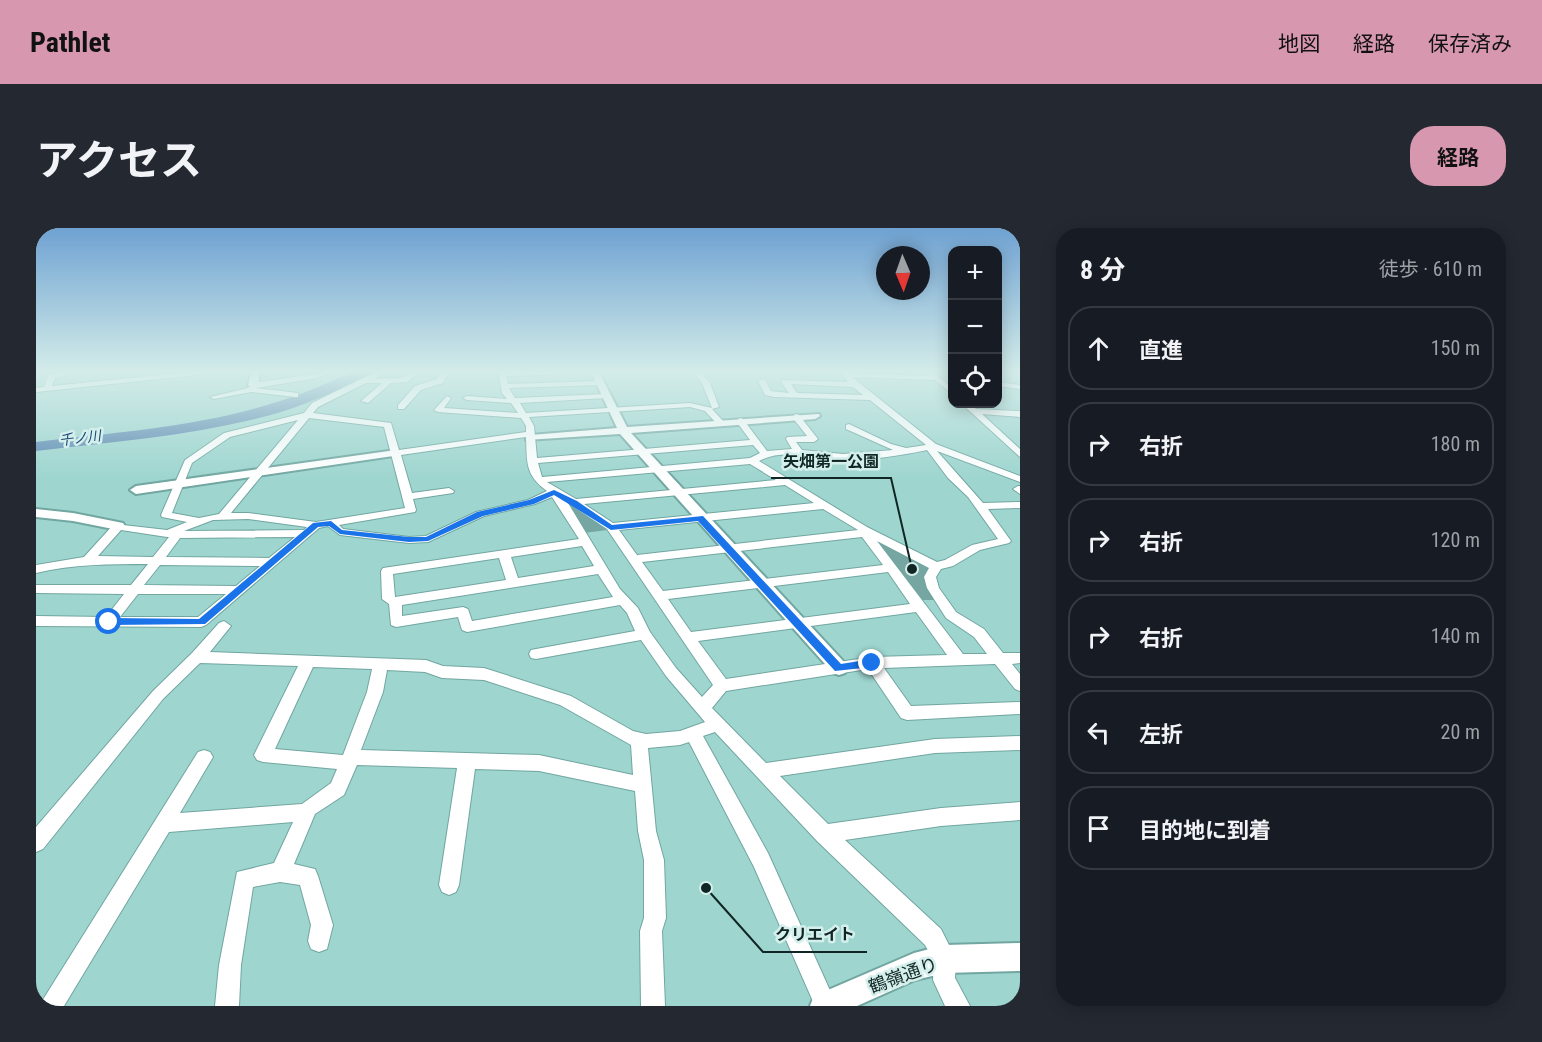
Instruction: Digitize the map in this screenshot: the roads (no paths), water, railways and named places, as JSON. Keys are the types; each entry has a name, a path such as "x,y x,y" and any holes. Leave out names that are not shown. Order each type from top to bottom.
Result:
{"street":[{"path":"223,516 316,406"},
{"path":"441,406 438,410 513,416 673,406"},
{"path":"518,406 530,426 532,461 538,480 611,527 722,686"},
{"path":"611,406 623,431 640,451 838,668"},
{"path":"696,406 708,409 721,423"},
{"path":"752,461 863,530 936,566 949,563 976,546 1005,541 980,506 952,476 931,447 880,406"},
{"path":"971,408 1020,454"},
{"path":"975,411 1020,414"},
{"path":"36,513 172,534 311,529 331,523 411,510 388,425 308,415 227,435 188,462 166,515 197,520 223,516 267,518 311,529"},
{"path":"385,424 393,416"},
{"path":"136,490 530,436 815,416"},
{"path":"796,417 814,439 790,439 798,451"},
{"path":"740,422 765,454"},
{"path":"849,427 888,446 908,452"},
{"path":"839,435 867,435"},
{"path":"532,461 755,442"},
{"path":"538,480 752,461 775,450 798,451 829,457 908,452 931,447 1020,479"},
{"path":"574,502 788,482"},
{"path":"408,497 449,491"},
{"path":"331,523 340,532 409,540 428,539 480,514 531,502 554,492"},
{"path":"554,492 566,508 602,570 633,611 644,634 671,672 717,724 824,834 933,938 945,959 944,980 958,1006"},
{"path":"611,527 826,505"},
{"path":"980,506 1020,505"},
{"path":"109,622 157,561 172,534 197,520"},
{"path":"88,560 118,526"},
{"path":"36,621 201,622 311,529"},
{"path":"635,559 863,530"},
{"path":"863,530 958,659"},
{"path":"585,542 387,571 389,599 395,603 602,570"},
{"path":"504,554 513,584"},
{"path":"36,569 88,560 273,562"},
{"path":"936,566 930,577 933,588 951,615 979,633 1020,685"},
{"path":"659,596 891,568"},
{"path":"36,589 239,590"},
{"path":"395,603 396,622 463,612 467,627 623,600"},
{"path":"688,637 920,607"},
{"path":"36,842 158,695 197,657 224,626"},
{"path":"536,654 644,634"},
{"path":"197,657 426,666 442,672 484,675 565,700 628,736 646,741 680,738 717,724"},
{"path":"702,708 722,686 872,663 1020,658"},
{"path":"309,660 263,755 350,760 539,763 643,785"},
{"path":"872,663 907,713 1020,708"},
{"path":"280,872 309,808 338,789 375,692 381,664"},
{"path":"693,733 760,860 825,1006"},
{"path":"639,739 647,831 654,860 654,918 651,931 653,1006"},
{"path":"762,771 935,746 1020,743"},
{"path":"51,1006 204,757"},
{"path":"449,885 467,761"},
{"path":"824,834 941,817 1020,811"},
{"path":"164,823 307,812"},
{"path":"227,1006 243,879 280,872 308,876 322,925 319,941"},
{"name":"鶴嶺通り","path":"825,1006 914,967 945,959 1020,957"}],"water":[{"name":"千ノ川","path":"262,406 297,406 221,426 36,451 36,442 159,428"}],"place":[{"name":"矢畑第一公園","path":"912,569"},
{"name":"クリエイト","path":"706,888"}]}
